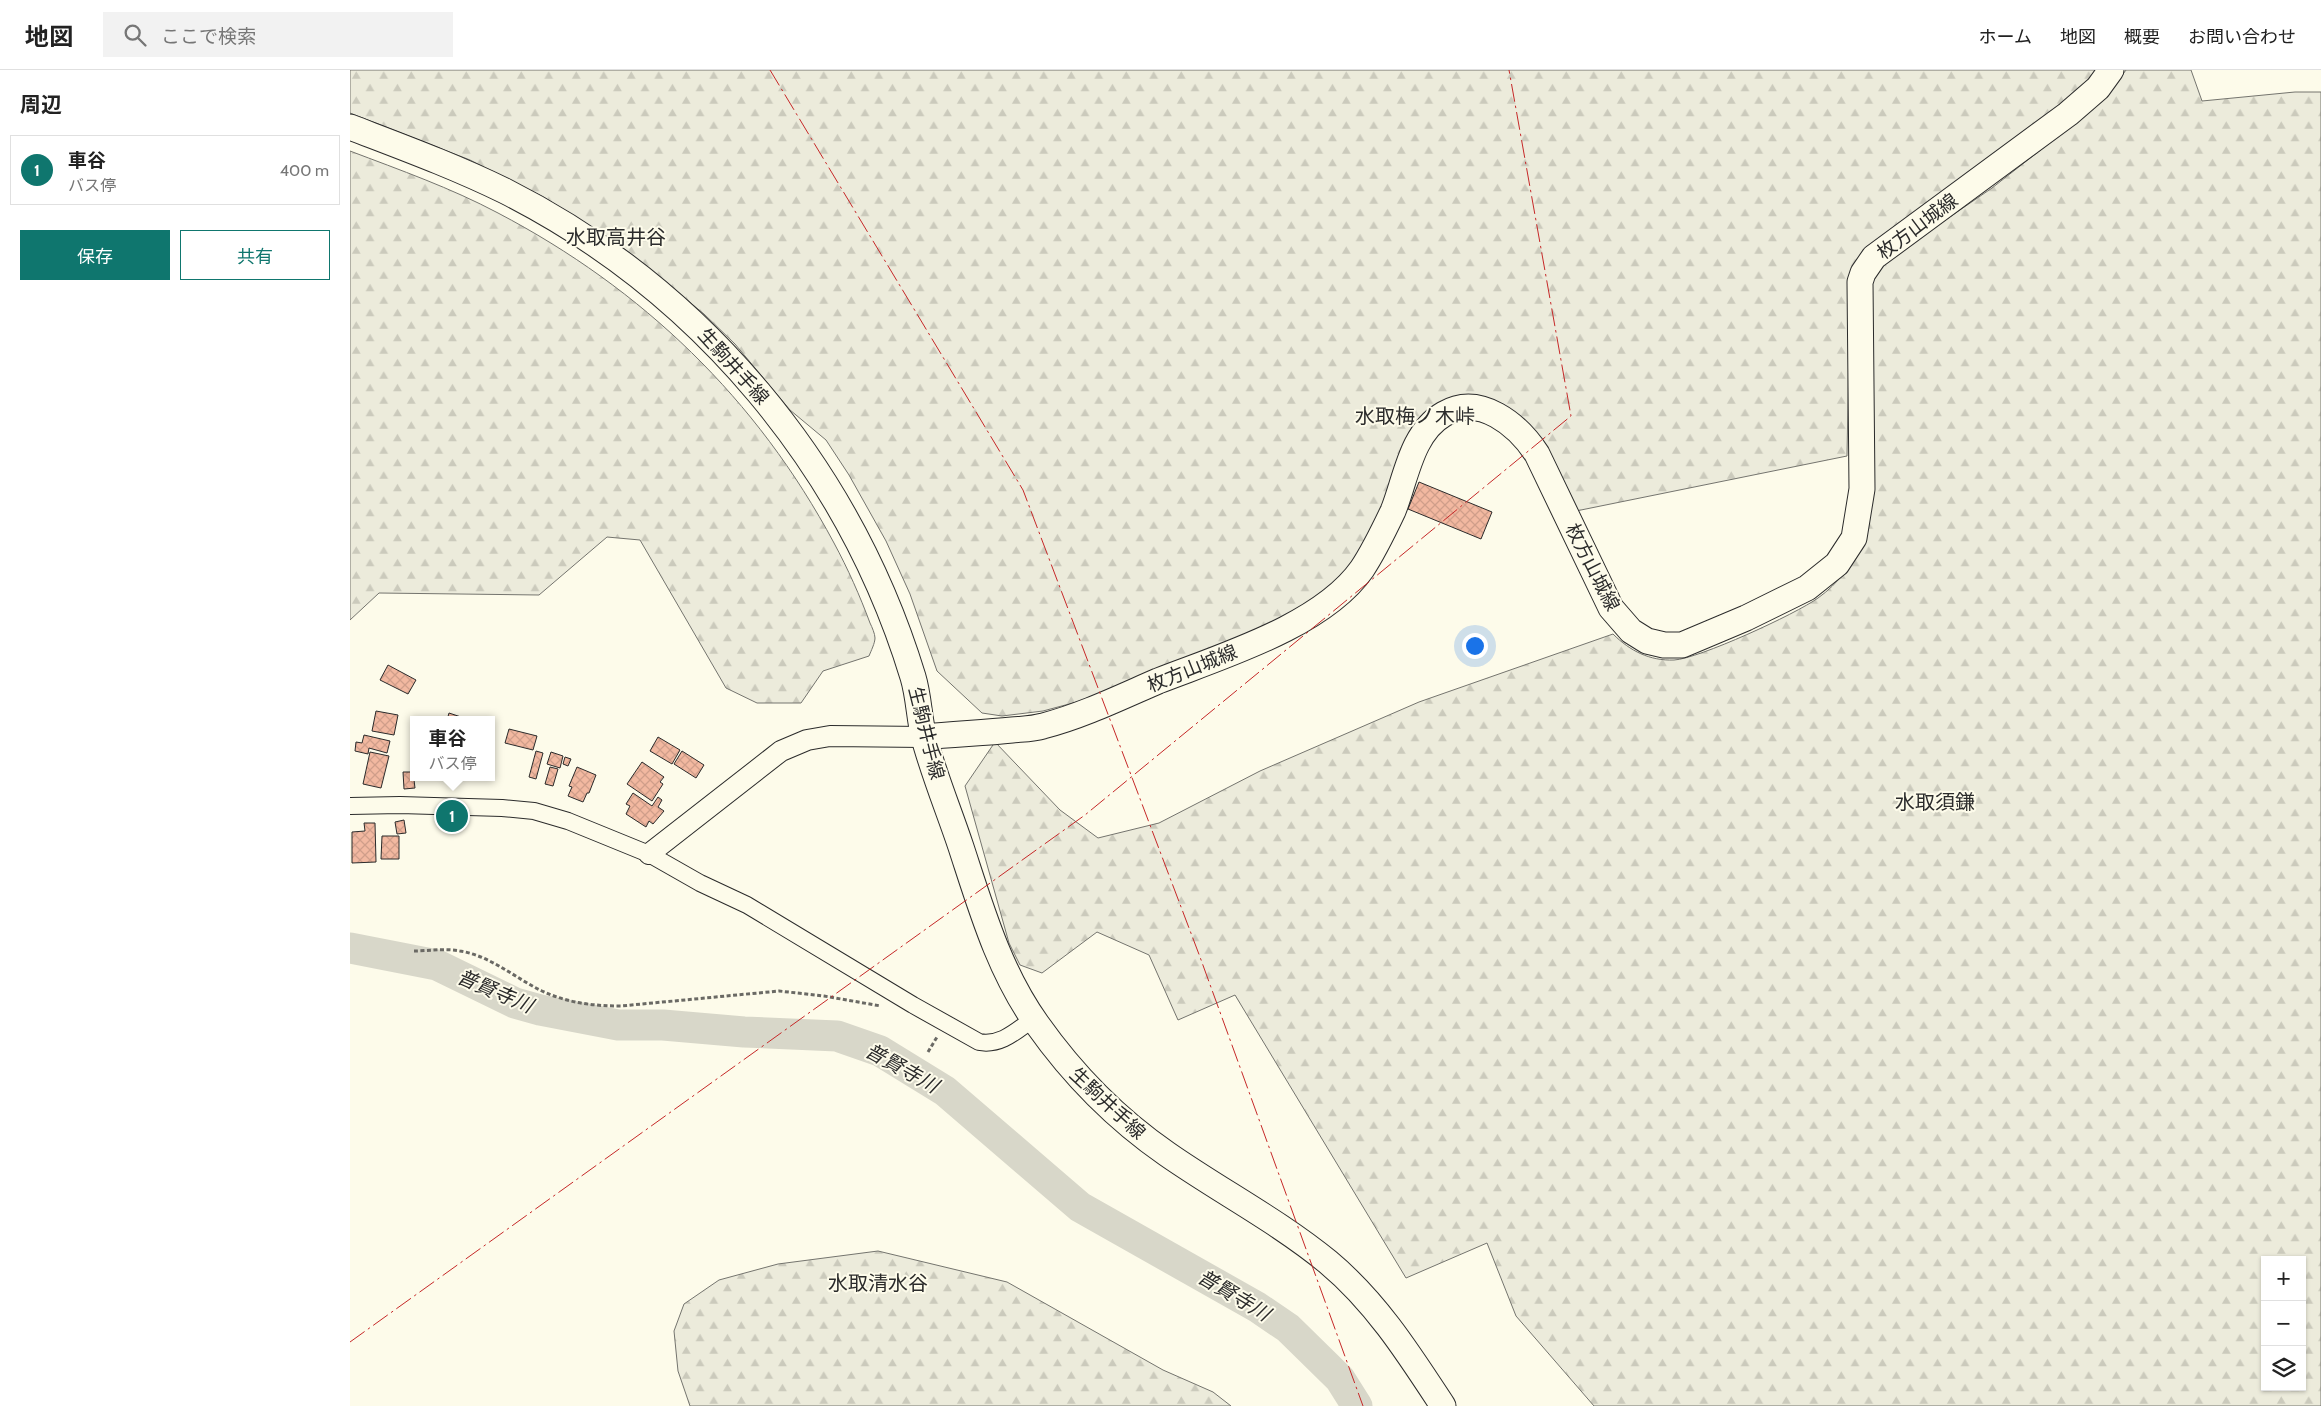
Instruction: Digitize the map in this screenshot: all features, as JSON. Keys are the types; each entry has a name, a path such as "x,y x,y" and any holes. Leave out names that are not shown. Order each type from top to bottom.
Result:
{"main road":[{"name":"枚方山城線","path":"924,737 1042,726 1088,710 1263,639 1310,615 1337,596 1361,570 1392,511 1419,441 1436,419 1445,413 1460,408 1475,408 1494,414 1518,430 1528,441 1537,454 1611,608 1623,624 1638,636 1656,644 1682,645 1746,618 1807,588 1837,564 1854,538 1862,490 1860,282 1868,264 1874,257 2068,114 2098,88 2111,70"},
{"name":"生駒井手線","path":"350,127 464,172 507,192 569,228 645,280 695,323 753,385 805,453 864,553 888,606 914,681 924,737 992,940 1008,976 1033,1019 1072,1071 1124,1121 1167,1155 1308,1247 1349,1281 1389,1325 1443,1406"}],"street":[{"path":"649,854 672,834 781,751 807,740 830,736 924,737"},
{"path":"350,806 400,805 534,811 568,821 649,854 700,883 747,905 972,1039 987,1044 1003,1040 1033,1019"}],"path":[{"path":"414,951 458,950 482,957 542,991 569,1001 595,1006 621,1006 779,991 824,996 900,1011 913,1005"}],"green space":[{"path":"350,70 2099,70 2091,81 1850,283 1847,456 1576,511 1546,447 1464,396 1383,507 1351,564 1339,578 1305,606 1259,629 1084,700 1043,711 1002,716 982,713 937,671 910,594 886,541 849,475 826,440 790,410 735,344 704,314 626,250 545,198 470,160 350,113"},
{"path":"2126,70 2191,70 2202,101 2295,92 2321,92 2321,1406 1594,1406 1516,1316 1487,1243 1406,1278 1235,995 1178,1020 1149,955 1097,932 1042,973 1020,965 1009,943 965,786 995,742 1060,810 1098,838 1159,823 1260,771 1419,702 1613,634 1633,650 1649,657 1665,660 1686,658 1769,624 1818,598 1836,583 1845,572 1870,283 1887,260 1992,188 2107,96"},
{"path":"350,151 462,195 551,243 601,276 648,313 692,352 732,395 769,441 803,491 834,543 858,593 872,628 875,640 869,656 823,671 801,703 757,703 726,688 640,540 607,537 539,595 379,593 350,620"},
{"path":"878,1251 1007,1282 1163,1370 1213,1392 1231,1406 690,1406 678,1371 674,1331 684,1304 719,1280 778,1264"}],"building":[{"path":"1419,482 1492,512 1481,539 1408,509"},
{"path":"388,665 416,680 408,694 380,680"},
{"path":"376,711 398,715 394,735 372,731"},
{"path":"509,729 537,736 533,750 505,743"},
{"path":"364,735 390,741 387,753 369,748 368,754 355,751 356,742 362,743"},
{"path":"658,737 680,750 672,764 650,751"},
{"path":"536,751 543,753 536,779 529,777"},
{"path":"682,751 704,765 696,778 674,764"},
{"path":"370,752 389,756 381,788 363,784"},
{"path":"551,752 563,756 560,768 547,764"},
{"path":"565,757 571,759 568,766 563,764"},
{"path":"642,762 664,777 660,782 663,784 652,801 627,784"},
{"path":"550,767 558,769 553,786 545,784"},
{"path":"577,767 596,775 589,793 587,793 583,802 568,796 572,787 569,786"},
{"path":"403,772 410,772 410,781 414,781 415,788 404,789"},
{"path":"633,793 652,806 658,797 662,800 658,807 664,811 653,824 649,821 646,827 626,814 630,806 626,804"},
{"path":"404,820 406,833 397,834 395,822"},
{"path":"364,823 375,823 376,862 352,863 352,832 365,831"},
{"path":"382,836 399,836 399,859 381,859"}],"waterway":[{"name":"普賢寺川","path":"350,948 437,965 515,1003 540,1010 618,1025 663,1025 744,1032 837,1036 880,1051 945,1091 1080,1207 1257,1307 1288,1328 1340,1379 1357,1406"}],"power":[{"path":"770,70 1023,490 1200,957 1363,1406"},
{"path":"350,1342 1085,815 1571,416 1509,70"}],"place":[{"name":"車谷","path":"452,816"}],"district":[{"name":"水取高井谷","path":"616,237"},
{"name":"水取梅ノ木峠","path":"1415,416"},
{"name":"水取須鎌","path":"1935,802"},
{"name":"水取清水谷","path":"878,1283"}]}
